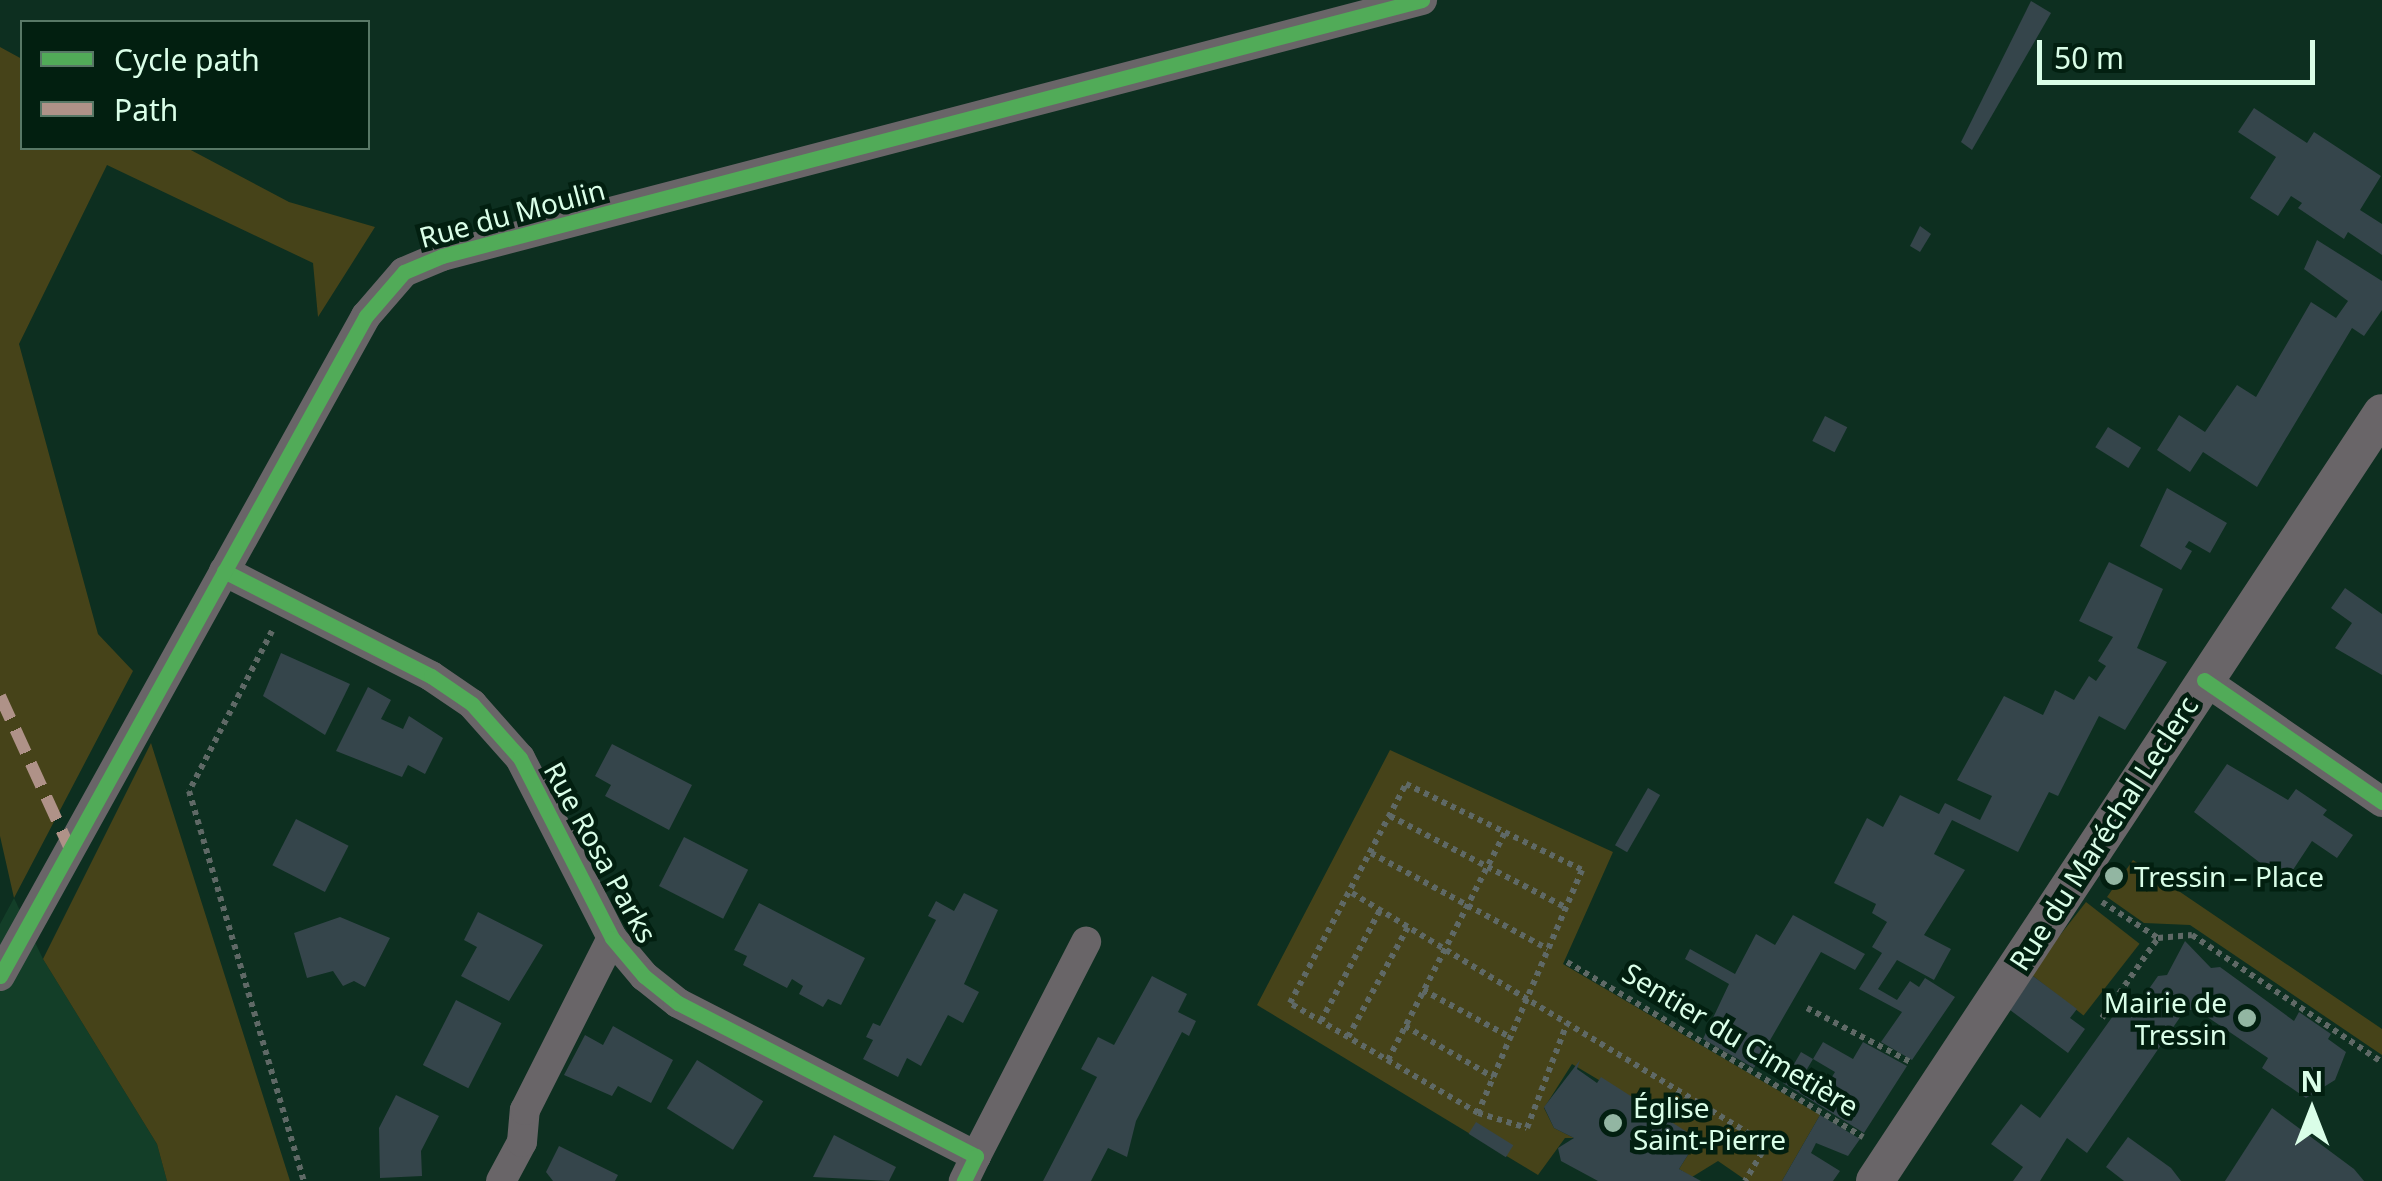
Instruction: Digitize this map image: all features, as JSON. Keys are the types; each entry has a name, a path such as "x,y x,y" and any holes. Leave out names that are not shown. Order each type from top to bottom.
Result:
{"street":[{"name":"Rue du Moulin","path":"0,976 366,316 390,284 421,262 1422,0"},
{"name":"Rue du Maréchal Leclerc","path":"1883,1168 2382,413"},
{"name":"Rue Rosa Parks","path":"224,571 431,676 488,720 534,780 612,938 644,976 678,1003 970,1169 1086,942"},
{"path":"2204,680 2382,802"},
{"path":"501,1181 522,1142 525,1110 612,938"}],"path":[{"path":"286,603 189,792 304,1181"},
{"path":"1478,1112 1582,870 1406,784 1290,1003 1478,1112 1526,1128 1567,1023"},
{"path":"1390,816 1565,907"},
{"path":"1388,1060 1504,832"},
{"path":"1371,853 1548,949"},
{"path":"2071,882 2158,938 2192,935 2382,1062"},
{"path":"1352,892 1767,1144 1745,1181"},
{"path":"1321,1022 1380,910"},
{"path":"1348,1037 1408,927"},
{"path":"2102,1018 2158,938"},
{"path":"1423,990 1510,1037"},
{"path":"1807,1008 1941,1079"},
{"path":"1405,1026 1493,1077"}],"shaded area":[{"path":"0,47 20,58 20,150 191,150 289,202 375,227 318,317 313,263 107,165 19,344 98,634 133,671 14,898 0,836"},
{"path":"151,743 290,1181 167,1181 157,1144 43,959"},
{"path":"1390,750 1613,852 1563,964 1820,1115 1782,1181 1747,1181 1718,1161 1692,1177 1679,1169 1698,1139 1572,1064 1544,1108 1554,1128 1574,1138 1565,1138 1538,1175 1257,1005"},
{"path":"2133,860 2382,1029 2382,1055 2190,925 2144,923 2107,897"},
{"path":"14,898 43,959 157,1144 167,1181 0,1181 0,924"},
{"path":"2086,902 2140,944 2084,1016 2030,974"}],"building":[{"path":"2031,1 2051,13 1972,150 1961,142"},
{"path":"2254,108 2307,143 2314,132 2381,176 2360,210 2382,224 2382,255 2348,232 2344,239 2298,208 2302,203 2291,196 2278,216 2250,198 2276,157 2238,132"},
{"path":"1920,226 1931,234 1920,252 1910,246"},
{"path":"2317,240 2382,281 2382,310 2364,336 2352,328 2257,487 2203,452 2190,472 2157,450 2179,415 2205,432 2237,385 2256,397 2311,302 2336,318 2348,301 2304,269"},
{"path":"1825,416 1847,427 1835,452 1812,441"},
{"path":"2108,427 2141,448 2128,468 2095,447"},
{"path":"2167,488 2227,523 2210,553 2189,541 2185,547 2192,551 2181,570 2140,546"},
{"path":"2109,562 2163,589 2137,648 2167,662 2125,730 2099,716 2058,796 2049,792 2018,852 1952,820 1934,854 1965,870 1924,935 1951,949 1934,980 1897,960 1878,989 1897,1000 1910,981 1919,987 1925,978 1955,997 1912,1060 1881,1042 1902,1012 1859,989 1882,953 1872,947 1887,922 1872,913 1876,904 1834,883 1867,818 1883,827 1900,795 1939,814 1945,803 1980,820 1992,796 1957,780 2004,696 2043,715 2055,690 2074,700 2089,676 2096,681 2106,666 2098,661 2113,637 2079,621"},
{"path":"2345,588 2382,614 2382,675 2335,648 2352,623 2331,608"},
{"path":"281,653 350,684 325,735 263,696"},
{"path":"368,687 391,700 381,719 403,729 409,716 443,738 425,774 408,765 402,777 336,751"},
{"path":"612,744 692,785 669,830 605,796 611,785 595,776"},
{"path":"2227,764 2288,800 2296,789 2327,810 2323,815 2353,835 2337,858 2312,841 2285,882 2194,812"},
{"path":"1648,788 1660,795 1627,852 1615,845"},
{"path":"296,819 349,846 325,892 272,865"},
{"path":"684,837 748,870 723,919 659,886"},
{"path":"964,893 998,910 964,984 979,992 963,1023 948,1015 921,1066 907,1058 898,1077 863,1059 873,1040 866,1037 873,1023 880,1026 936,920 928,916 936,901 954,911"},
{"path":"759,903 865,958 841,1005 828,999 823,1007 799,994 803,986 792,979 787,988 743,965 747,956 734,950"},
{"path":"478,912 543,945 509,1001 461,976 477,947 464,940"},
{"path":"1793,915 1865,954 1855,970 1821,952 1754,1068 1703,1039 1729,984 1685,959 1690,949 1735,974 1756,934 1775,945"},
{"path":"340,917 390,938 365,987 354,981 343,986 333,971 307,978 294,933"},
{"path":"2185,941 2211,968 2220,967 2294,1021 2299,1012 2331,1034 2328,1039 2346,1052 2335,1080 2306,1098 2262,1068 2268,1058 2197,1010 2185,1010 2087,1153 2067,1138 2040,1181 2013,1181 2023,1167 1991,1144 2021,1104 2040,1118 2123,1002 2134,1010 2158,976 2167,975"},
{"path":"1152,976 1187,994 1178,1012 1196,1021 1189,1036 1182,1032 1136,1121 1127,1157 1108,1148 1091,1181 1043,1181 1097,1077 1081,1069 1098,1037 1114,1045"},
{"path":"2033,976 2077,1009 2070,1018 2085,1029 2068,1053 2010,1010"},
{"path":"456,1000 501,1023 468,1088 423,1065"},
{"path":"613,1026 673,1060 651,1103 618,1086 612,1096 564,1075 585,1035 603,1045"},
{"path":"1823,1042 1853,1059 1863,1042 1907,1066 1864,1133 1783,1083 1801,1052 1813,1059","holes":["1813,1059 1835,1072 1828,1083 1803,1076"]},
{"path":"697,1060 763,1101 733,1150 667,1108"},
{"name":"Église Saint-Pierre","path":"1580,1060 1577,1069 1597,1083 1601,1077 1698,1139 1679,1169 1701,1181 1598,1181 1561,1161 1558,1148 1574,1138 1554,1128 1544,1107"},
{"path":"396,1095 439,1116 421,1151 422,1176 380,1178 379,1128"},
{"path":"2272,1108 2354,1169 2364,1181 2225,1181"},
{"path":"1820,1115 1860,1139 1848,1156 1816,1143 1811,1153 1840,1171 1833,1181 1782,1181"},
{"path":"1476,1122 1513,1145 1506,1157 1469,1134"},
{"path":"834,1135 896,1167 889,1181 813,1177"},
{"path":"2128,1137 2171,1168 2181,1181 2124,1181 2106,1167"},
{"path":"559,1146 618,1175 615,1181 553,1181 546,1172"}],"marked path":[{"path":"0,696 70,849"}],"cycle path":[{"path":"0,976 366,316 404,272 442,256 1422,0"},
{"path":"224,571 431,676 472,704 520,758 612,938 644,976 678,1003 976,1156 964,1181"},
{"path":"2204,680 2382,802"}],"place":[{"name":"Tressin – Place","path":"2114,876"},
{"name":"Mairie de Tressin","path":"2247,1018"},
{"name":"Église Saint-Pierre","path":"1613,1123"}]}
